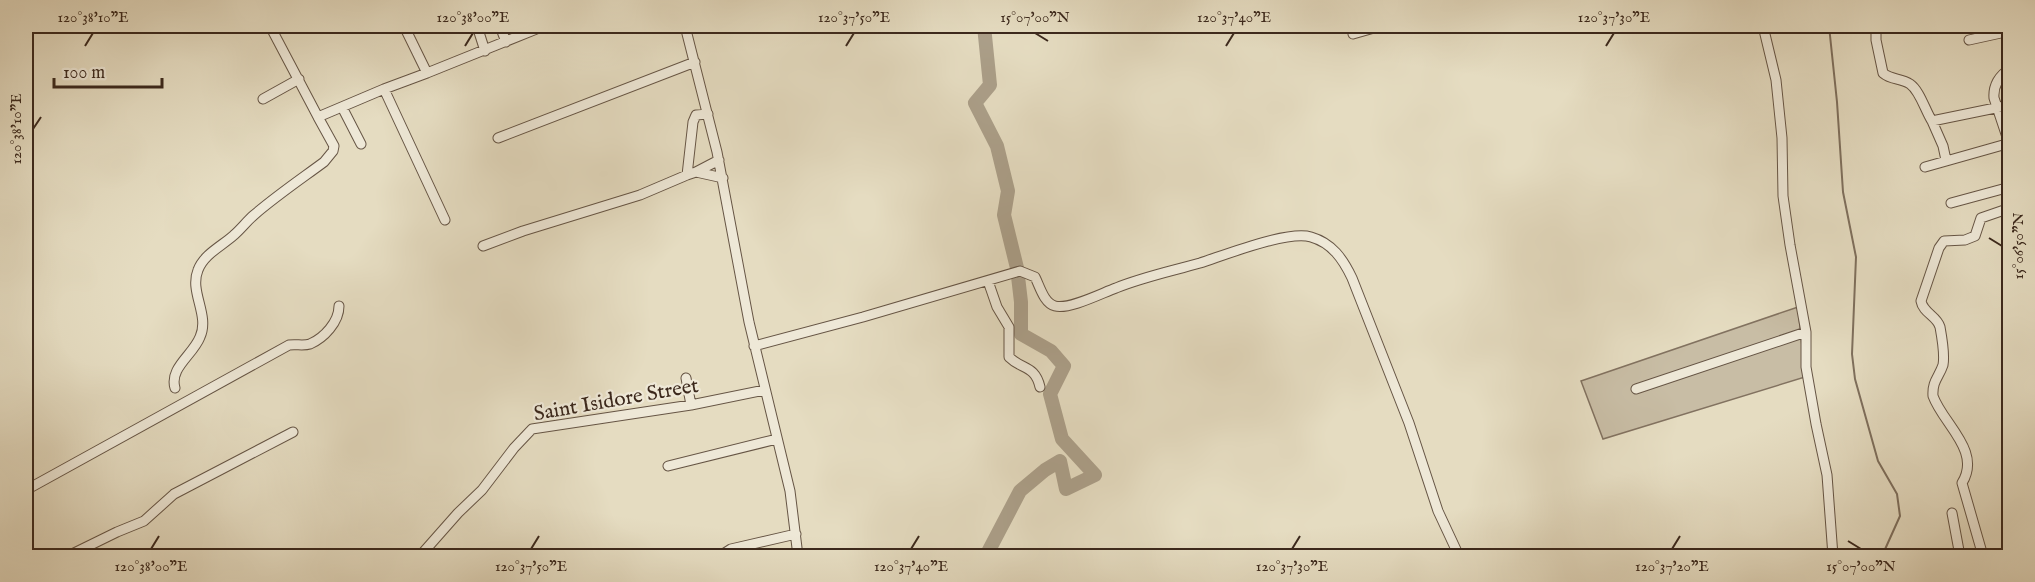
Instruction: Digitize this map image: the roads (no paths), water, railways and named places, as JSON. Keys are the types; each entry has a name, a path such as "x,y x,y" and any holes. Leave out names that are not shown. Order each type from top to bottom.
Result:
{"street":[{"path":"175,388 172,381 176,370 194,351 202,335 203,315 195,283 198,269 205,258 235,235 254,215 324,162 333,151 334,146 270,26"},
{"path":"404,26 427,74"},
{"path":"477,26 485,51"},
{"path":"500,26 506,42"},
{"path":"318,117 542,26"},
{"path":"686,26 723,178 754,346 790,491 798,556"},
{"path":"1357,30 1381,26"},
{"path":"1763,26 1777,91 1782,138 1783,196 1806,332 1806,367 1815,424 1827,475 1833,556"},
{"path":"1876,26 1876,40 1883,74 1912,85 1932,121 1946,160"},
{"path":"1970,40 2010,31"},
{"path":"498,138 695,62"},
{"path":"1925,167 2009,143 1993,92 1999,78 2010,69"},
{"path":"263,99 299,79"},
{"path":"384,89 445,220"},
{"path":"1932,121 2010,105"},
{"path":"342,106 361,144"},
{"path":"692,174 693,122 696,115 708,114"},
{"path":"483,246 523,231 640,195 692,174 719,160"},
{"path":"692,174 723,178"},
{"path":"1951,203 2010,187"},
{"path":"1983,556 1962,483 1967,473 1968,462 1950,422 1933,396 1933,386 1942,366 1944,353 1940,329 1938,322 1924,309 1921,301 1939,248 1944,241 1965,240 1975,236 1982,218 2010,208"},
{"path":"754,346 864,317 1020,271 1035,277 1046,300 1051,305 1062,307 1123,285 1291,236 1311,237 1340,255 1352,278 1409,423 1438,511 1459,556"},
{"path":"988,280 997,308 1009,327 1009,357 1034,372 1040,387"},
{"path":"26,490 290,345 309,344 332,327 339,313 339,306"},
{"path":"1636,389 1806,332"},
{"path":"686,378 691,405"},
{"name":"Saint Isidore Street","path":"420,556 482,490 514,448 532,429 691,405 765,390"},
{"path":"68,556 144,521 174,494 293,432"},
{"path":"668,466 777,439"},
{"path":"1952,513 1960,556"},
{"path":"720,556 730,549 796,534"}],"waterway":[{"path":"979,556 987,554 1020,491 1045,470 1060,461 1066,489 1095,475 1062,439 1050,394 1064,366 1051,351 1021,334 1021,302 1017,268 1004,215 1008,191 997,146 975,103 990,85 984,26"},
{"path":"1829,26 1843,192 1856,257 1852,354 1855,379 1878,461 1897,494 1900,516 1882,556"}]}
